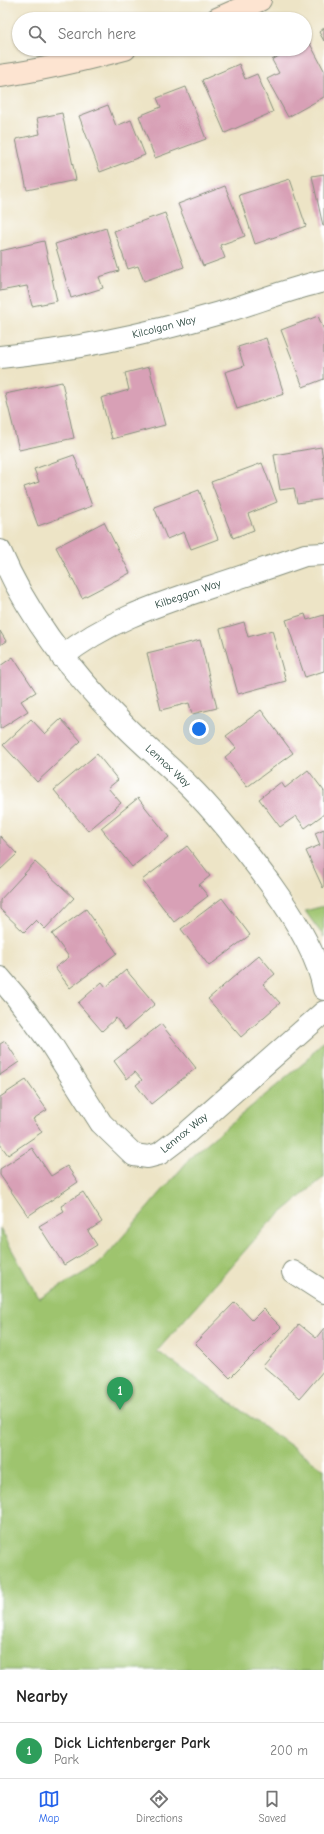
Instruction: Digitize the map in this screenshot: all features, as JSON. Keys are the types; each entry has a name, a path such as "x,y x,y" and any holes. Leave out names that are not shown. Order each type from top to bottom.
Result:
{"street":[{"path":"233,12 260,0"},
{"path":"0,76 98,56"},
{"name":"Kilcolgan Way","path":"0,357 57,350 139,334 220,313 297,287 324,281"},
{"name":"Lennox Way","path":"0,551 7,568 34,617 62,657 122,723 190,787 235,836 291,914 321,974 324,990"},
{"name":"Kilbeggan Way","path":"62,657 82,641 104,628 151,607 305,555 324,554"},
{"name":"Lennox Way","path":"0,978 17,998 51,1044 101,1123 134,1155 148,1157 159,1154 188,1132 324,1012"},
{"path":"293,1272 324,1292"}],"green space":[{"path":"324,906 324,937 305,911"},
{"path":"324,1040 324,1177 270,1222 157,1351 324,1469 324,1670 0,1670 0,1228 39,1299 99,1264 194,1154 305,1062"}],"building":[{"path":"324,28 324,41 319,32"},
{"path":"312,48 324,70 324,97 288,117 267,79 279,73 272,60 279,56 312,56"},
{"path":"239,64 245,79 257,74 273,112 225,133 202,80"},
{"path":"186,87 206,139 155,158 139,116 161,107 157,98"},
{"path":"108,105 116,126 131,120 145,155 100,172 79,116"},
{"path":"62,113 76,180 27,190 16,139 40,134 37,118"},
{"path":"324,174 324,226 323,226 312,176"},
{"path":"290,179 306,226 255,244 239,195"},
{"path":"225,186 245,236 220,245 225,258 203,266 178,204"},
{"path":"165,213 184,267 144,281 138,266 128,269 114,231"},
{"path":"106,228 119,271 99,277 103,288 71,298 55,244"},
{"path":"44,241 57,301 32,306 27,286 0,291 0,251"},
{"path":"318,316 324,330 324,379 303,387 281,330"},
{"path":"266,338 284,394 237,409 225,372 244,366 238,347"},
{"path":"149,367 165,425 112,439 101,398 129,390 125,373"},
{"path":"62,382 74,438 19,450 5,394"},
{"path":"321,447 324,464 324,499 297,503 294,488 280,490 274,455"},
{"path":"74,455 92,506 38,526 24,487 39,482 34,469"},
{"path":"262,463 277,502 248,514 254,530 233,538 211,482"},
{"path":"199,490 218,539 191,549 184,532 167,539 154,507"},
{"path":"104,522 130,573 82,598 56,547"},
{"path":"305,614 307,620 324,615 324,671 305,677 286,620"},
{"path":"244,622 248,637 272,630 286,681 238,694 220,629"},
{"path":"0,631 6,641 0,645"},
{"path":"200,640 217,708 192,714 189,703 161,710 147,653"},
{"path":"13,657 36,692 21,701 28,711 0,729 0,666"},
{"path":"261,710 293,753 247,787 225,757 236,748 226,736"},
{"path":"31,719 45,734 61,719 81,741 37,782 3,745"},
{"path":"97,754 118,780 108,788 121,803 88,831 54,790"},
{"path":"308,770 324,791 324,814 305,828 296,816 280,827 259,799 281,782 285,788"},
{"path":"138,798 169,837 132,867 101,828"},
{"path":"324,829 323,888 306,851 320,845 315,833"},
{"path":"0,836 17,854 0,870"},
{"path":"187,846 210,876 199,885 208,896 174,922 142,880"},
{"path":"35,862 74,898 45,929 36,920 24,932 0,909 0,900"},
{"path":"222,898 250,935 209,966 181,929"},
{"path":"86,909 117,953 70,988 55,968 69,957 52,934"},
{"path":"259,955 275,974 263,984 280,1003 241,1037 208,999"},
{"path":"126,970 155,1004 125,1030 116,1018 102,1031 78,1003 102,982 106,987"},
{"path":"161,1024 196,1068 151,1104 136,1085 142,1080 135,1072 127,1079 114,1061"},
{"path":"5,1041 19,1062 0,1075 0,1044"},
{"path":"26,1080 47,1110 33,1119 42,1132 8,1155 0,1144 0,1097"},
{"path":"32,1148 51,1176 67,1166 78,1182 28,1216 0,1175 0,1169"},
{"path":"83,1192 102,1222 88,1231 97,1245 64,1265 39,1226 64,1211 61,1206"},
{"path":"235,1302 252,1320 263,1309 281,1327 230,1378 195,1343"},
{"path":"299,1324 316,1338 324,1328 324,1370 300,1398 263,1366"}],"place":[{"name":"Dick Lichtenberger Park","path":"120,1410"}]}
